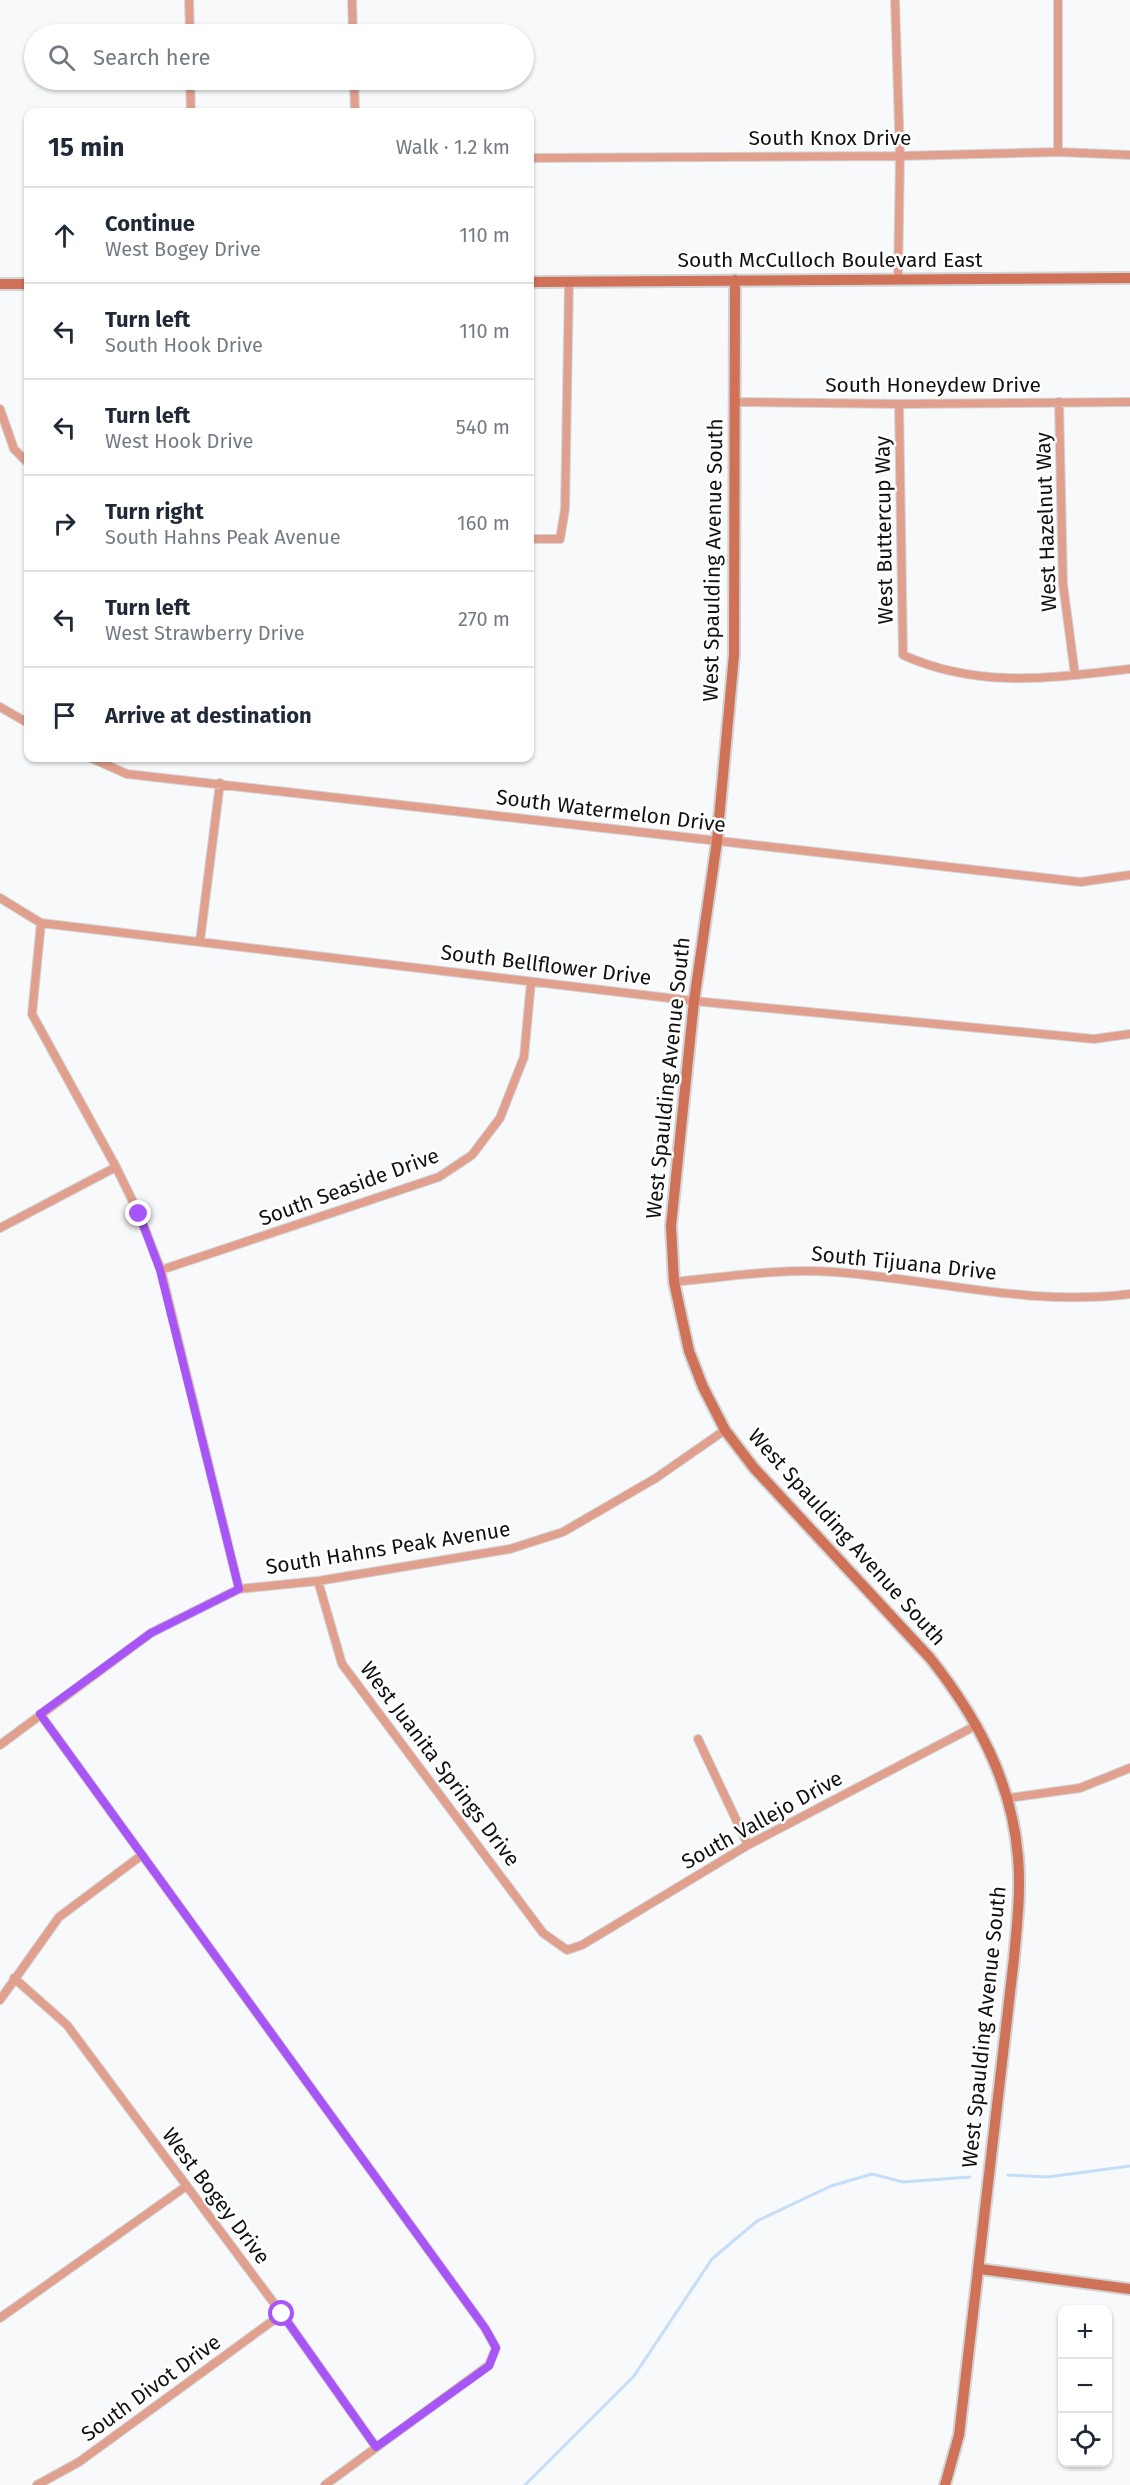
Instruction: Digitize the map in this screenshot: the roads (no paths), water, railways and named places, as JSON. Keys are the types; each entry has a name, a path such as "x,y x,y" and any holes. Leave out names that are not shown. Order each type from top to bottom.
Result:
{"street":[{"path":"189,0 190,24"},
{"path":"352,0 353,24"},
{"path":"895,0 900,156 898,279"},
{"path":"1058,0 1058,152"},
{"path":"190,90 191,108"},
{"path":"354,90 355,108"},
{"name":"South Knox Drive","path":"534,158 900,156 1058,152 1130,155"},
{"name":"South McCulloch Boulevard East","path":"534,282 1130,278"},
{"name":"West Spaulding Avenue South","path":"735,280 734,655 717,841 694,1001 671,1226 674,1282 689,1351 703,1387 725,1430 754,1468 930,1658 956,1691 977,1725 1009,1798 1018,1857 1019,1901 980,2270 959,2435 945,2485"},
{"path":"534,539 560,539 565,509 569,282"},
{"path":"0,284 24,284"},
{"name":"South Honeydew Drive","path":"735,402 900,404 1130,402"},
{"name":"West Hazelnut Way","path":"1059,402 1063,584 1075,675"},
{"name":"West Buttercup Way","path":"900,404 903,655 924,664 998,680 1075,675"},
{"path":"0,409 14,448 24,459"},
{"path":"1075,675 1130,669"},
{"path":"0,707 24,721"},
{"name":"South Watermelon Drive","path":"100,762 127,774 1081,882 1130,875"},
{"path":"200,941 220,783"},
{"name":"South Bellflower Drive","path":"0,898 41,923 531,982 694,1001 1094,1039 1130,1034"},
{"path":"41,923 32,1014 116,1167 139,1214 160,1270 239,1589"},
{"name":"South Seaside Drive","path":"160,1270 439,1178 472,1155 500,1118 524,1057 531,982"},
{"path":"0,1228 116,1167"},
{"name":"South Tijuana Drive","path":"674,1282 799,1270 904,1279 1049,1297 1097,1298 1130,1294"},
{"name":"South Hahns Peak Avenue","path":"0,1745 151,1633 239,1589 318,1581 510,1549 563,1532 656,1478 725,1430"},
{"name":"West Juanita Springs Drive","path":"318,1581 342,1664 543,1933 567,1950"},
{"path":"40,1714 485,2328 496,2348 489,2366 325,2485"},
{"name":"South Vallejo Drive","path":"567,1950 582,1945 747,1845 977,1725"},
{"path":"698,1739 747,1845"},
{"path":"1009,1798 1080,1788 1130,1767"},
{"path":"0,2000 14,1977 59,1917 142,1855"},
{"name":"West Bogey Drive","path":"14,1977 67,2025 185,2187 282,2314 376,2447"},
{"path":"0,2318 185,2187"},
{"path":"980,2270 1130,2289"},
{"name":"South Divot Drive","path":"37,2485 79,2462 282,2314"}],"waterway":[{"path":"1008,2175 1048,2177 1130,2166"},
{"path":"525,2485 634,2376 712,2259 757,2221 831,2186 872,2174 903,2182 970,2177"}]}
